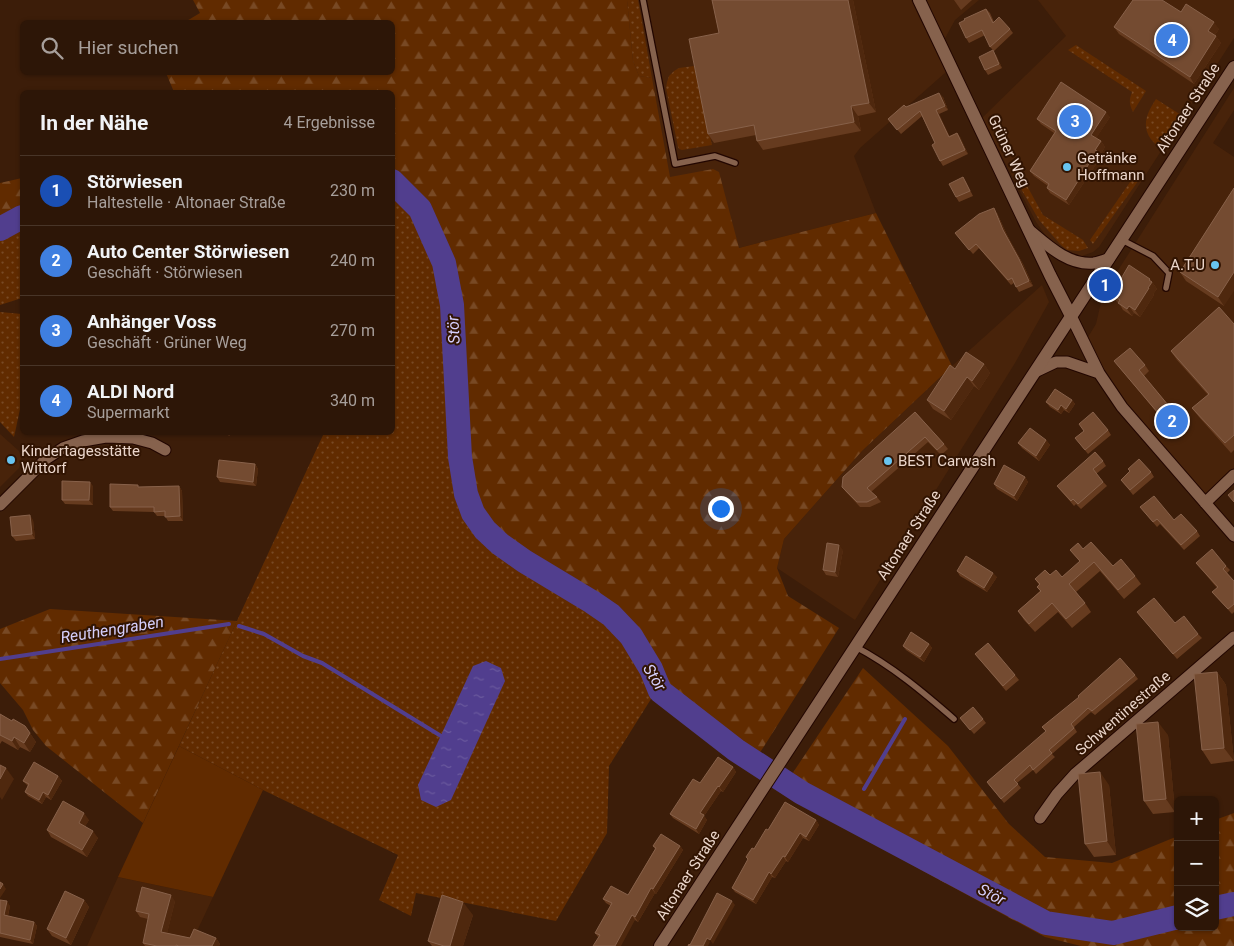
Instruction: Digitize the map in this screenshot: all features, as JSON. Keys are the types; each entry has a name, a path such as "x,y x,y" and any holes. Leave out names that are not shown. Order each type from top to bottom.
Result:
{"main road":[{"name":"Grüner Weg","path":"919,0 1071,316"},
{"name":"Altonaer Straße","path":"660,946 1234,67"}],"street":[{"path":"1028,229 1058,253 1078,262 1093,263 1109,259"},
{"path":"1071,316 1099,373 1122,407 1234,536"},
{"path":"1035,372 1056,362 1068,362 1099,373"},
{"path":"0,505 46,459 63,448 83,441 106,437 133,438 152,443 165,450"},
{"path":"1205,502 1234,475"},
{"name":"Schwentinestraße","path":"1040,818 1057,794 1075,774 1234,638"}],"lane":[{"path":"643,0 675,164 715,156 734,163"},
{"path":"1122,240 1153,256 1169,273 1166,288"},
{"path":"856,646 889,666 920,689 954,719"}],"shaded area":[{"path":"609,0 911,0 946,72 860,148 854,156 876,213 735,249 658,193"},
{"path":"924,0 979,0 955,20 943,42"},
{"path":"1038,0 1234,0 1234,38 1099,247 1093,252 1082,256 1078,262 1058,253 1036,222 982,118 1066,36"},
{"path":"1234,88 1234,110 1213,143 1234,157 1234,475 1205,503 1122,407 1085,342 1096,324 1103,294"},
{"path":"1042,285 1049,302 1015,363 855,620 777,568 784,539 862,451"},
{"name":"Kindertagesstätte Wittorf","path":"0,434 19,451 21,462 19,468 0,487"},
{"path":"118,877 213,897 190,946 87,946"}],"green space":[{"path":"193,0 627,0 633,61 639,76 652,78 670,177 713,169 719,172 739,248 876,213 952,366 862,451 784,539 777,568 788,596 839,628 754,762 660,691 651,669 631,636 611,615 500,544 485,530 473,513 466,494 460,457 452,305 444,263 420,209 395,183 395,90 173,90 167,75 395,75 395,20 188,20 200,13"},
{"path":"627,0 638,0 652,78 639,76 633,61"},
{"path":"1076,45 1146,91 1133,112 1130,102 1132,92 1068,50"},
{"path":"694,66 712,145 682,150 678,147 666,88 669,76 674,71 679,68"},
{"path":"1156,99 1181,115 1159,147 1149,136 1146,124 1149,112"},
{"path":"1137,172 1141,174 1141,177 1093,244 1090,240"},
{"path":"1015,173 1026,184 1043,215 1083,240 1088,248 1079,251 1067,250 1060,244 1039,220 1013,175"},
{"path":"20,178 20,218 0,229 0,183"},
{"path":"395,183 420,209 444,263 452,305 460,457 466,494 485,530 500,544 611,615 631,636 651,669 660,691 651,699 609,766 607,833 556,921 416,893 411,916 379,900 398,855 263,790 179,746 323,435 395,435"},
{"path":"20,218 20,299 0,305 0,229"},
{"path":"0,312 20,314 20,409 14,437 0,422"},
{"path":"50,609 237,621 143,823 46,746 33,730 23,710 0,683 0,629"},
{"path":"863,668 948,746 1009,824 1045,857 1112,863 1174,838 1174,931 1219,931 1219,819 1234,813 1234,946 1081,946 1045,937 923,871 782,789"},
{"path":"179,746 263,790 213,897 118,877"}],"water":[{"path":"486,661 501,668 505,681 451,800 436,807 421,800 418,785 473,666"}],"building":[{"path":"712,0 848,0 869,103 851,106 854,122 757,141 754,125 708,134 689,39 719,33"},
{"path":"1133,0 1162,0 1181,12 1186,4 1214,22 1208,31 1216,36 1190,77 1114,27"},
{"path":"986,9 993,23 999,17 1010,29 990,47 982,30 966,38 959,23"},
{"path":"993,50 999,64 985,70 979,57"},
{"path":"1061,82 1106,112 1091,135 1101,141 1095,150 1097,151 1066,200 1047,188 1049,184 1030,171 1056,131 1037,119"},
{"path":"939,93 945,106 936,110 949,137 957,133 965,150 940,161 932,145 935,143 920,111 897,130 888,119 904,105 906,107"},
{"path":"963,177 970,191 956,197 949,184"},
{"name":"A.T.U","path":"1234,188 1234,272 1218,297 1180,272"},
{"path":"994,208 1029,281 1016,287 1012,278 1008,280 976,244 969,250 955,233 979,214"},
{"path":"1129,265 1152,282 1135,310 1129,306 1127,309 1118,303 1120,300 1112,294"},
{"path":"1219,307 1234,324 1234,435 1225,443 1192,408 1209,394 1171,351"},
{"path":"1130,348 1145,365 1139,370 1178,417 1169,426 1114,361"},
{"path":"966,352 984,364 972,381 967,377 944,411 927,400 950,365 955,369"},
{"path":"1055,389 1072,400 1066,409 1061,405 1058,410 1046,402"},
{"path":"915,412 944,444 937,450 925,437 867,488 877,497 867,502 857,502 842,487 843,477"},
{"path":"1093,412 1108,430 1085,450 1075,438 1084,431 1079,424"},
{"path":"1030,428 1046,440 1036,456 1018,443"},
{"path":"1095,452 1103,461 1093,469 1103,482 1078,504 1073,499 1071,501 1057,486"},
{"path":"1139,459 1151,472 1130,490 1121,480 1130,471 1128,469"},
{"path":"219,460 255,464 253,482 217,477"},
{"path":"1004,465 1025,477 1014,496 994,484"},
{"path":"62,481 90,482 89,500 62,500"},
{"path":"110,484 138,485 138,487 179,486 180,516 165,517 165,511 154,512 154,507 110,507"},
{"path":"1234,490 1234,502 1228,495"},
{"path":"1154,496 1174,520 1181,514 1197,531 1181,545 1157,519 1153,522 1140,507"},
{"path":"30,515 32,534 12,536 10,517"},
{"path":"1091,542 1113,566 1121,559 1135,576 1118,590 1094,562 1069,584 1085,603 1066,619 1052,603 1029,624 1018,611 1041,591 1037,587 1040,584 1035,579 1045,570 1050,575 1056,570 1062,577 1080,561 1070,550 1078,543 1083,549"},
{"path":"827,543 839,545 835,572 823,570"},
{"path":"1212,549 1226,566 1223,569 1234,581 1234,604 1228,609 1212,592 1218,587 1196,563"},
{"path":"966,556 993,573 984,588 957,571"},
{"path":"1154,598 1175,623 1184,616 1198,634 1173,654 1137,612"},
{"path":"911,632 929,644 920,657 903,646"},
{"path":"988,643 1015,675 1003,686 975,654"},
{"path":"1120,658 1135,675 1092,711 1088,708 1071,724 1074,728 1049,750 1052,753 1033,770 1030,765 1014,780 1018,784 1001,799 987,782 1046,731 1042,727 1079,697"},
{"path":"1217,672 1224,748 1202,750 1194,674"},
{"path":"973,707 983,719 970,730 960,718"},
{"path":"0,714 25,726 30,733 24,743 14,737 12,741 0,735"},
{"path":"1158,722 1166,799 1144,801 1136,724"},
{"path":"718,757 733,767 700,813 704,815 696,829 670,814 693,779 700,783"},
{"path":"34,762 58,776 48,795 43,792 39,800 25,792 29,784 23,781"},
{"path":"0,765 6,768 0,779"},
{"path":"1100,772 1107,841 1085,844 1078,774"},
{"path":"63,801 84,813 79,823 93,831 82,850 47,830"},
{"path":"785,802 816,820 806,837 800,833 785,857 783,856 771,874 769,872 753,900 732,888 748,859 746,857 752,848 754,849 766,829 768,830"},
{"path":"661,834 680,846 653,889 651,888 635,917 632,915 615,946 593,946 600,935 595,933 612,903 603,899 611,886 628,895 656,848 653,846"},
{"path":"142,887 171,895 161,932 190,938 194,929 216,938 212,946 157,946 143,943 149,914 136,911"},
{"path":"65,891 84,900 66,938 47,929"},
{"path":"717,893 732,901 710,940 707,938 703,946 688,946 690,945"},
{"path":"442,895 463,902 450,946 428,941"},
{"path":"0,900 7,901 4,915 34,922 30,940 0,933"}],"waterway":[{"name":"Stör","path":"395,184 420,209 444,263 452,305 460,457 466,494 473,513 485,530 500,544 524,561 611,615 631,636 651,669 660,691 736,750 802,793 1046,923 1113,933 1174,918"},
{"name":"Stör","path":"0,229 20,218"},
{"name":"Reuthengraben","path":"0,659 229,624"},
{"name":"Reuthengraben","path":"239,626 264,634 303,656 322,663 441,736"},
{"path":"864,789 905,719"},
{"name":"Stör","path":"1219,907 1234,904"}],"place":[{"name":"ALDI Nord","path":"1172,40"},
{"name":"Anhänger Voss","path":"1075,121"},
{"name":"Getränke Hoffmann","path":"1067,167"},
{"name":"A.T.U","path":"1215,265"},
{"name":"Störwiesen","path":"1105,285"},
{"name":"Auto Center Störwiesen","path":"1172,421"},
{"name":"Kindertagesstätte Wittorf","path":"11,460"},
{"name":"BEST Carwash","path":"888,461"}]}
